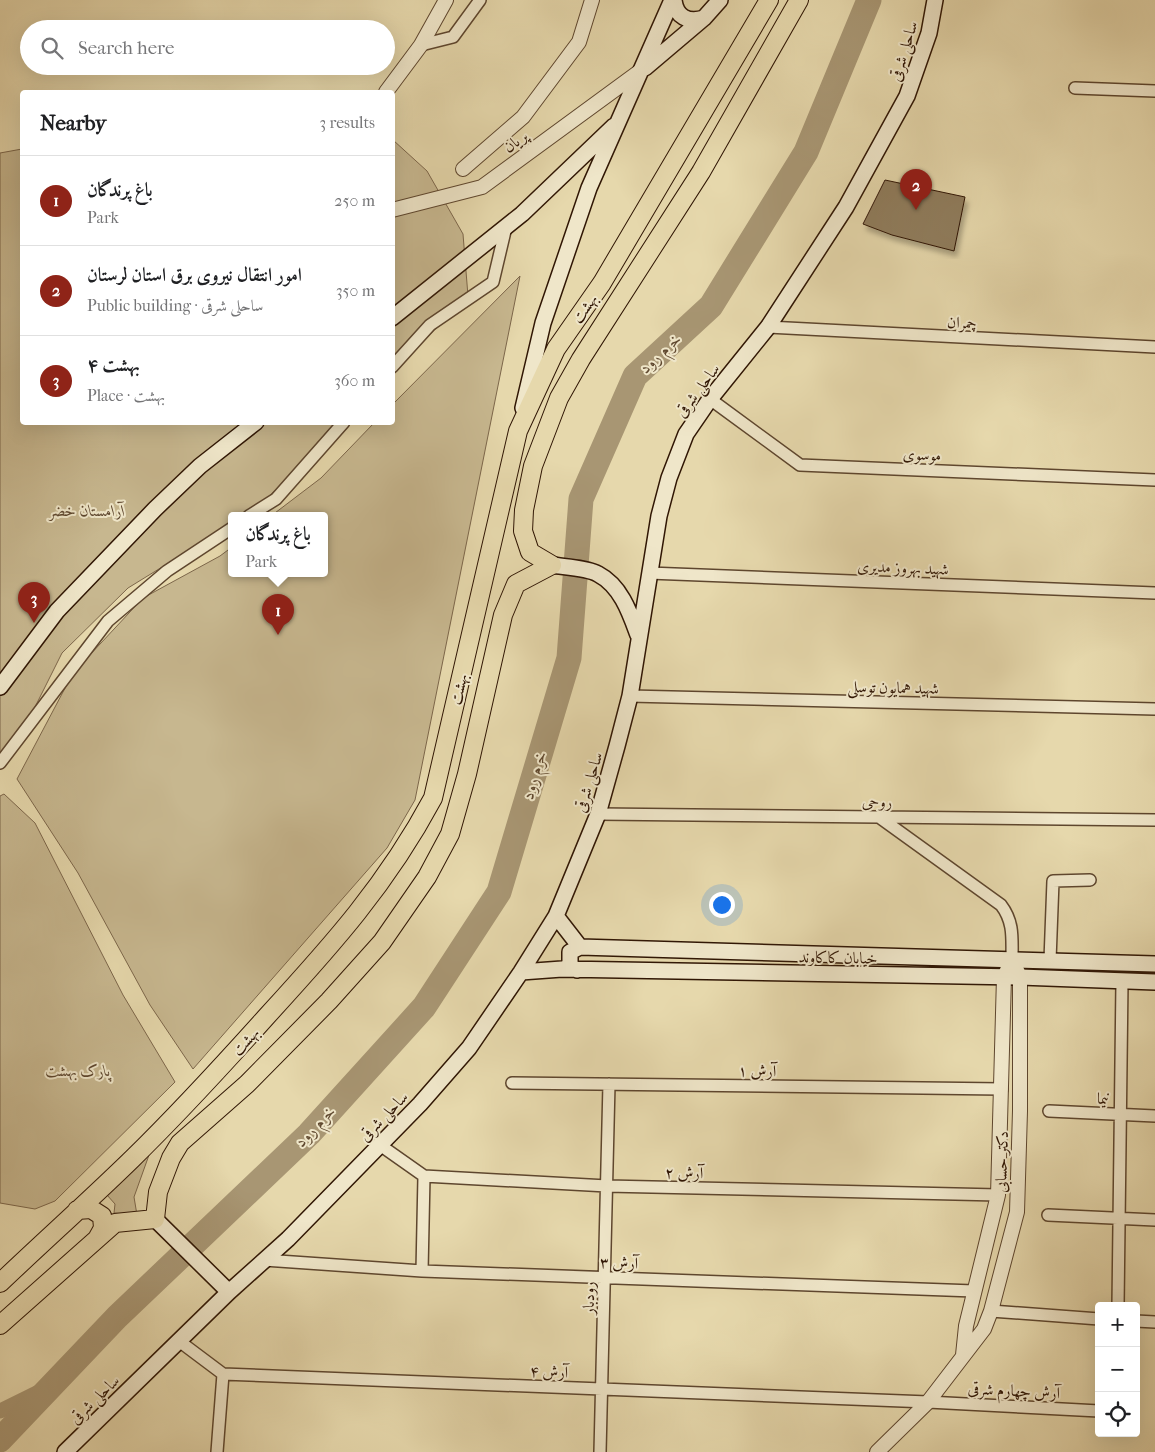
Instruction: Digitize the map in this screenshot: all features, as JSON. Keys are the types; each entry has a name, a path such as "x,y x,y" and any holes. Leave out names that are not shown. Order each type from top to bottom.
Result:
{"main road":[{"path":"673,0 681,16 696,21 704,18"},
{"path":"518,431 543,323 589,188 673,0"},
{"path":"643,69 704,18 720,0"},
{"name":"بهشت","path":"0,1283 201,1090 342,934 387,875 415,832 433,798 518,431 556,349 602,283 769,0"},
{"name":"بهشت","path":"560,566 530,552 523,531 524,510 533,466 559,398 581,359 701,172 799,0"},
{"name":"ساحلی شرقی","path":"64,1452 230,1292 288,1239 380,1145 469,1048 521,972 556,916 598,814 630,696 659,516 669,478 686,434 710,399 768,328 846,207 907,96 929,32 935,0"},
{"path":"395,316 506,227 620,120"},
{"path":"0,687 57,611 155,509 200,466 252,425"},
{"path":"560,566 598,574 617,591 628,607 638,637"},
{"name":"بهشت","path":"155,1219 158,1192 171,1158 180,1142 247,1084 290,1042 382,942 427,877 450,834 467,774 503,615 516,584 560,566"},
{"path":"433,798 467,774"},
{"path":"556,916 580,947 570,952 568,958 570,966 577,970"},
{"name":"خیابان کاکاوند","path":"580,947 1155,964"},
{"name":"خیابان کاکاوند","path":"521,972 577,970 1020,977 1155,982"},
{"path":"180,1142 201,1090"},
{"path":"77,1210 91,1209 102,1216 104,1228 98,1237"},
{"path":"0,1325 115,1223 155,1219 230,1292"}],"street":[{"path":"387,90 421,45 446,0"},
{"path":"421,45 453,37 480,0"},
{"name":"پریان","path":"463,169 529,110 578,42 592,0"},
{"name":"پریان","path":"395,209 482,187 643,69"},
{"path":"1075,88 1155,91"},
{"path":"395,364 430,325 493,282 506,227"},
{"name":"چمران","path":"768,328 1155,347"},
{"name":"موسوی","path":"710,399 800,465 1155,480"},
{"path":"255,512 276,499 341,425"},
{"path":"0,763 108,622 167,571 228,531"},
{"name":"شهید بهروز مدیری","path":"649,573 1155,592"},
{"name":"شهید همایون توسلی","path":"630,696 1155,710"},
{"name":"روحی","path":"598,814 1155,820"},
{"name":"دکتر حسابی","path":"879,817 1001,905 1009,915 1012,924 1012,959 1004,977 998,1195 966,1326 963,1355"},
{"path":"1050,960 1053,881 1090,880"},
{"name":"دکتر حسابی","path":"877,1452 928,1402 984,1329 991,1310 1017,1212 1020,1102 1020,977 1012,959"},
{"path":"1118,1302 1122,982"},
{"name":"آرش ۱","path":"512,1083 1002,1089"},
{"name":"رودبار","path":"600,1452 609,1084"},
{"name":"نیما","path":"1049,1111 1155,1116"},
{"path":"380,1145 424,1176 422,1271"},
{"name":"آرش ۲","path":"424,1176 607,1186 998,1195"},
{"path":"1048,1215 1155,1220"},
{"name":"آرش ۳","path":"264,1260 422,1271 974,1292"},
{"path":"991,1310 1095,1318"},
{"path":"1140,1321 1155,1322"},
{"path":"179,1341 223,1374 216,1452"},
{"name":"آرش ۴","path":"223,1374 928,1402"},
{"name":"آرش چهارم شرقی","path":"928,1402 1095,1411"}],"green space":[{"path":"395,142 427,171 463,234 468,296 395,370"},
{"name":"آرامستان خضر","path":"20,149 20,425 341,425 256,509 251,512 228,512 228,526 128,588 62,653 6,765 0,768 0,153"},
{"path":"520,276 415,800 387,848 193,1069 150,1005 78,873 17,779 73,673 143,598 228,550 228,577 328,577 328,512 276,512 321,478 372,425 395,425 395,402"},
{"name":"پارک بهشت","path":"4,794 35,823 123,995 175,1082 55,1201 35,1209 0,1203 0,796"},
{"path":"149,1155 134,1197 137,1215 114,1213 115,1204 107,1195"}],"building":[{"path":"885,180 965,197 954,251 892,235 863,224"}],"waterway":[{"name":"خرم رود","path":"0,1440 117,1317 309,1134 424,1007 499,892 569,658 581,499 635,376 711,306 806,152 869,0"},
{"path":"0,1411 51,1386"}],"place":[{"name":"امور انتقال نیروی برق استان لرستان","path":"916,210"},
{"name":"بهشت ۴","path":"34,623"},
{"name":"باغ پرندگان","path":"278,635"}]}
